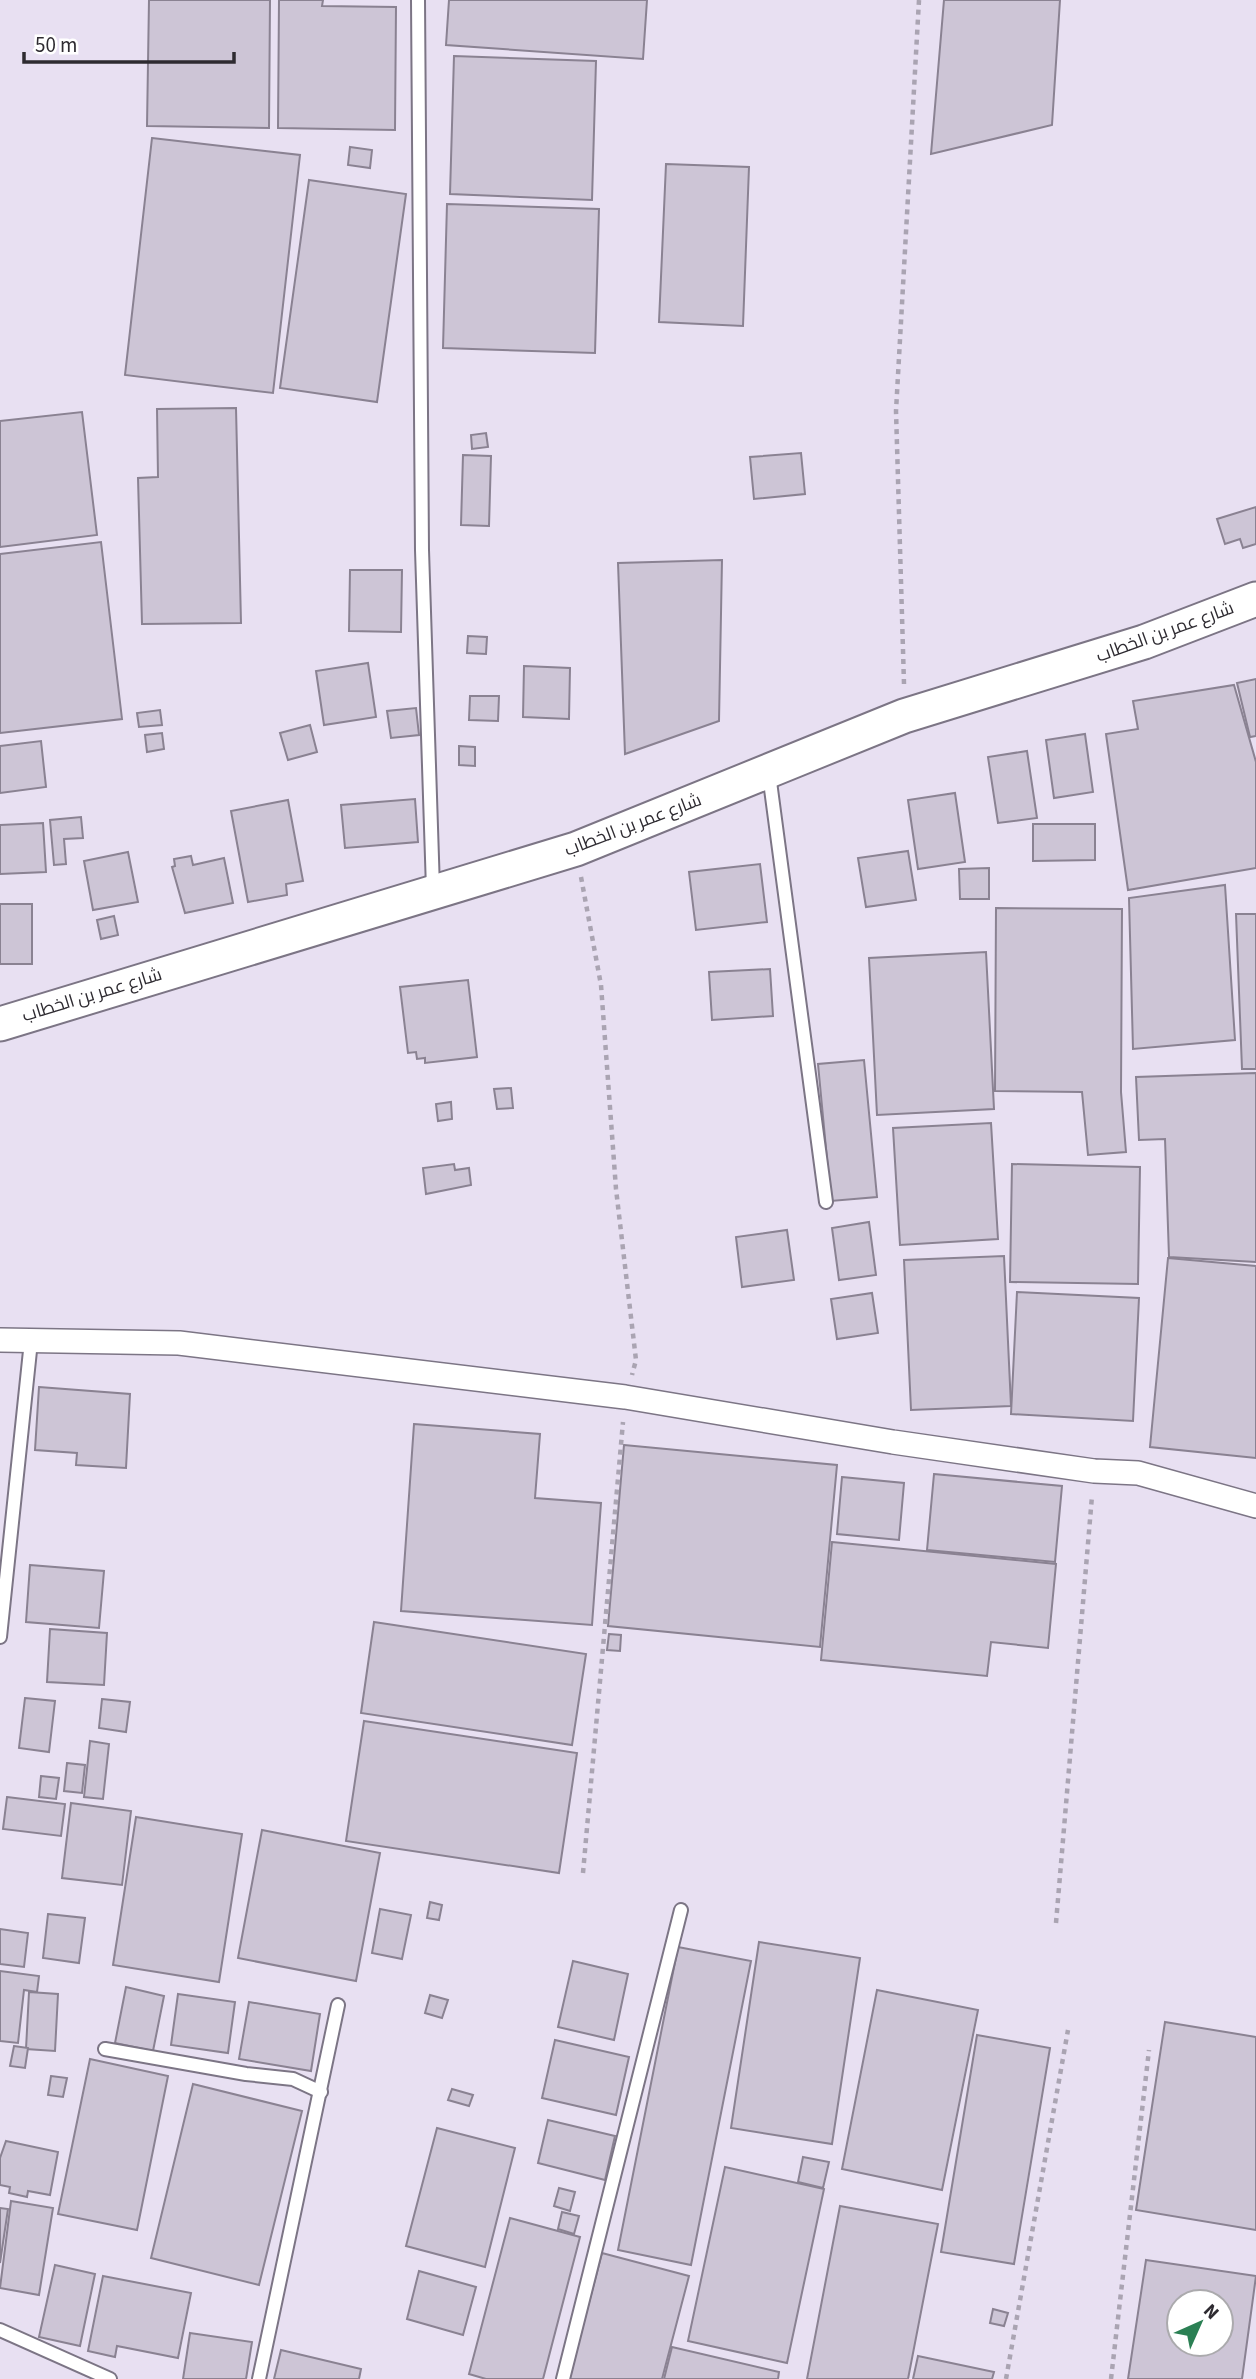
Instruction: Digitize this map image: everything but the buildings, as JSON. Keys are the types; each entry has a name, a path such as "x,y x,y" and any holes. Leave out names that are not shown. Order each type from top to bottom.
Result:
{"main road":[{"name":"شارع عمر بن الخطاب","path":"0,1024 433,890 576,849 904,716 1144,642 1256,599"}],"street":[{"path":"0,1340 179,1343 625,1397 893,1442 1094,1471 1138,1473 1256,1506"}],"lane":[{"path":"418,0 422,550 433,890"},
{"path":"768,771 825,1202"},
{"path":"0,1637 31,1341"},
{"path":"563,2379 681,1910"},
{"path":"259,2379 338,2005"},
{"path":"105,2049 246,2074 293,2079 321,2092"},
{"path":"0,2330 110,2379"}],"path":[{"path":"904,716 896,411 919,0"},
{"path":"576,849 601,985 616,1189 636,1360 625,1397 583,1873"},
{"path":"1056,1923 1094,1471"},
{"path":"1006,2379 1068,2030"},
{"path":"1111,2379 1149,2050"}]}
